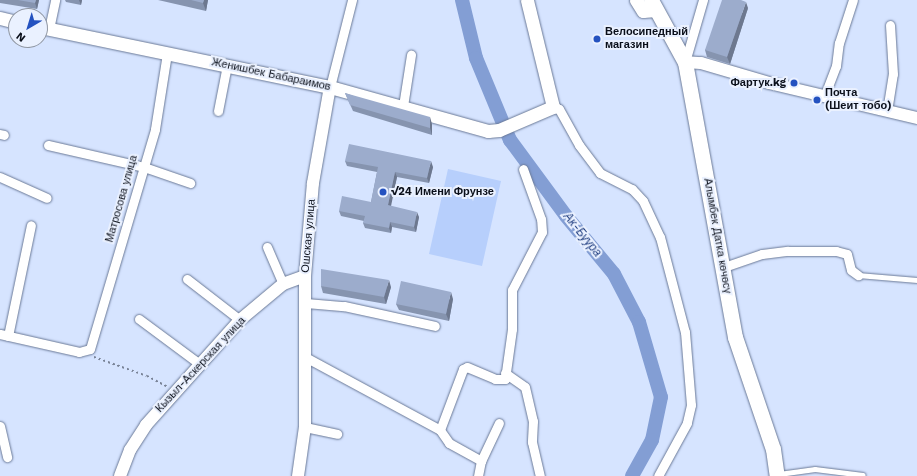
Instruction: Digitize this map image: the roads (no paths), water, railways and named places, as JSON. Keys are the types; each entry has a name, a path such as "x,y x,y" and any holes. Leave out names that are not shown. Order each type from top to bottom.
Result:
{"main road":[{"path":"527,0 553,107"},
{"path":"636,0 643,11 653,5"},
{"name":"Алымбек Датка көчөсү","path":"653,5 685,62 691,87 735,337 773,449 777,475"},
{"name":"Женишбек Бабараимов","path":"48,29 227,64 330,87 403,106 463,125 488,131 499,130 553,107"}],"street":[{"path":"48,18 55,0"},
{"name":"Ошская улица","path":"298,476 305,427 307,358 305,276 313,183 330,87 352,0"},
{"path":"703,0 685,62 701,63 824,97 917,118"},
{"path":"824,97 836,66 839,43 854,0"},
{"path":"887,111 893,74 890,25"},
{"name":"Матросова улица","path":"4,335 79,352 90,349 161,105 167,53"},
{"path":"403,106 411,55"},
{"path":"218,112 227,64"},
{"path":"553,107 559,109 580,145 600,173 632,189 644,201 660,236 685,332 691,405 687,423 658,476"},
{"path":"48,145 144,167 190,183"},
{"path":"440,430 463,369 467,367 500,380 505,379 512,328 512,290 542,232 541,219 523,169"},
{"path":"0,177 48,198"},
{"path":"4,335 31,225"},
{"path":"268,247 283,284"},
{"path":"722,268 762,254 788,251 836,251 847,254 851,270 858,274"},
{"name":"Кызыл-Аскерская улица","path":"120,476 130,450 146,425 240,320 283,284 305,276"},
{"path":"187,278 240,320"},
{"path":"306,303 344,306 435,326"},
{"path":"139,318 201,364"},
{"path":"307,358 440,430 450,444 481,461"},
{"path":"505,373 525,387 533,421 532,442 540,476"},
{"path":"478,476 481,461 499,423"},
{"path":"0,426 7,458"},
{"path":"305,427 337,434"}],"lane":[{"path":"858,274 917,280"},
{"path":"777,475 815,469 863,475"}],"waterway":[{"name":"Ак-Буура","path":"462,0 476,58 510,140 566,216 614,274 639,322 661,397 652,440 632,476"}],"place":[{"name":"Велосипедный магазин","path":"597,39"},
{"name":"Фартук.kg","path":"794,83"},
{"name":"Почта (Шеит тобо)","path":"817,100"},
{"name":"√24 Имени Фрунзе","path":"383,192"}]}
